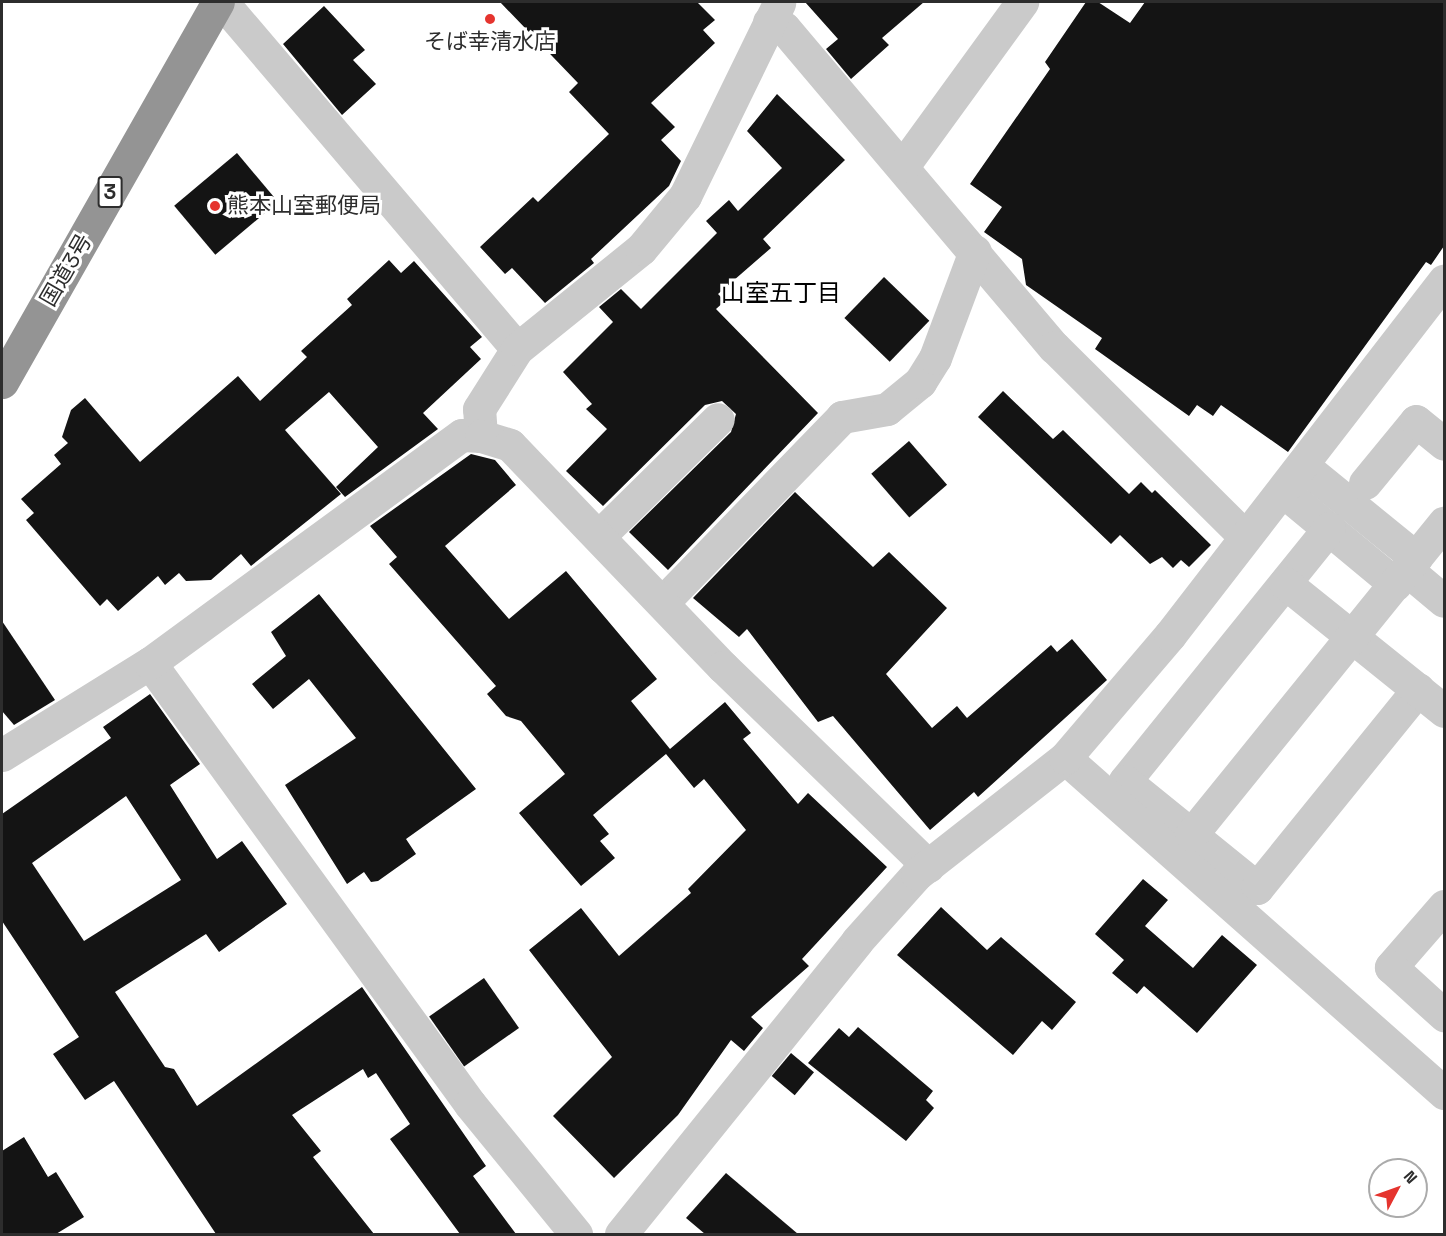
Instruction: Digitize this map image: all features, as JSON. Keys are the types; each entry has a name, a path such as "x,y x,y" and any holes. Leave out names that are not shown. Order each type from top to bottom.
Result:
{"highway":[{"name":"国道3号","path":"2,382 220,2"}],"street":[{"path":"220,2 517,350"},
{"path":"903,166 1022,2"},
{"path":"481,435 478,409 517,350 641,249 686,196 774,12"},
{"path":"774,12 784,28 1054,347 1244,536"},
{"path":"663,603 842,417 887,409 920,382 935,358 975,251"},
{"path":"621,1234 857,941 928,866 1065,759 1170,635 1244,536 1293,478 1444,281"},
{"path":"600,535 718,418"},
{"path":"1365,483 1416,421 1444,444"},
{"path":"2,755 150,663 462,435 481,435 510,445 600,535 663,603 928,866"},
{"path":"1293,478 1329,528 1406,571"},
{"path":"1293,478 1444,600"},
{"path":"1191,835 1444,523"},
{"path":"1329,528 1125,781 1257,888 1418,689"},
{"path":"1285,583 1444,711"},
{"path":"150,663 470,1104 576,1234"},
{"path":"1065,759 1444,1093"},
{"path":"1444,906 1391,967 1444,1015"}],"building":[{"path":"500,2 697,2 715,20 703,30 715,43 651,103 675,127 661,140 681,161 669,186 591,259 594,263 545,303 512,268 505,274 480,247 533,197 538,202 609,134 569,92 578,83"},
{"path":"805,2 924,2 882,38 889,45 851,79 826,49 838,39"},
{"path":"1086,2 1098,2 1130,23 1145,2 1444,2 1444,246 1431,265 1426,262 1288,452 1221,405 1213,416 1197,405 1189,416 1095,349 1102,338 1026,285 1022,259 984,232 1002,207 970,184 1050,69 1045,62"},
{"path":"324,6 365,50 353,60 376,84 342,115 283,44"},
{"path":"777,94 845,160 763,239 771,248 718,294 725,301 716,309 818,413 668,570 629,532 731,432 736,414 722,401 705,405 603,506 566,471 607,429 586,409 592,404 563,372 613,322 599,307 621,289 641,309 717,233 706,221 729,200 738,211 782,168 747,131"},
{"path":"237,153 278,202 215,255 174,206"},
{"path":"389,260 401,273 414,261 482,337 470,347 481,359 423,413 438,429 345,497 336,487 378,447 329,392 285,430 341,494 251,566 241,554 211,580 186,581 179,573 165,585 158,576 118,611 107,599 100,606 26,520 34,513 21,499 61,464 54,455 68,443 62,437 71,410 85,398 140,462 238,376 260,401 307,357 301,351 352,305 347,299"},
{"path":"884,277 929,321 890,362 844,318"},
{"path":"1003,391 1053,439 1063,430 1129,494 1141,482 1152,493 1155,490 1211,545 1189,567 1181,560 1173,568 1162,557 1150,564 1120,535 1111,544 978,417"},
{"path":"909,441 947,485 909,518 871,474"},
{"path":"471,454 495,460 516,485 445,546 509,619 566,571 657,679 631,701 670,749 725,702 751,733 743,739 798,804 808,793 887,867 802,959 809,966 751,1017 763,1028 744,1051 731,1040 678,1115 614,1178 553,1116 612,1057 529,950 581,908 619,956 691,893 688,889 746,830 704,779 694,788 666,754 593,815 609,834 600,841 615,858 581,886 519,813 565,774 521,721 506,716 487,694 496,686 389,564 397,557 370,526"},
{"path":"795,492 873,567 889,552 947,608 886,674 932,728 957,706 967,718 1051,645 1057,652 1072,639 1107,680 978,797 974,792 930,830 833,716 818,722 747,629 739,637 693,598"},
{"path":"319,594 476,789 406,839 416,854 378,881 371,882 364,872 347,884 285,785 356,738 309,679 273,709 252,684 286,656 271,632"},
{"path":"2,621 55,700 14,725 2,711"},
{"path":"150,694 200,764 170,785 217,859 242,841 287,904 219,952 206,934 115,992 165,1067 174,1069 197,1106 362,987 486,1166 473,1176 516,1234 460,1234 390,1139 410,1124 376,1073 368,1078 363,1069 292,1115 321,1151 313,1157 374,1234 216,1234 114,1081 85,1100 53,1054 79,1037 2,921 2,814 111,738 103,727","holes":["126,796 181,880 84,941 32,863"]},
{"path":"1143,879 1168,900 1145,926 1193,968 1222,935 1257,965 1197,1033 1144,986 1137,994 1112,973 1124,960 1095,934"},
{"path":"941,907 987,950 1001,937 1076,1002 1052,1030 1042,1021 1013,1055 897,955"},
{"path":"484,978 519,1028 464,1066 429,1016"},
{"path":"858,1027 933,1091 926,1100 934,1108 906,1141 808,1063 839,1028 849,1037"},
{"path":"791,1053 814,1072 795,1095 772,1076"},
{"path":"24,1137 48,1177 56,1172 84,1217 56,1234 2,1234 2,1151"},
{"path":"726,1173 798,1234 705,1234 686,1218"}],"place":[{"name":"そば幸清水店","path":"490,19"},
{"name":"熊本山室郵便局","path":"215,206"}],"district":[{"name":"山室五丁目","path":"781,293"}]}
